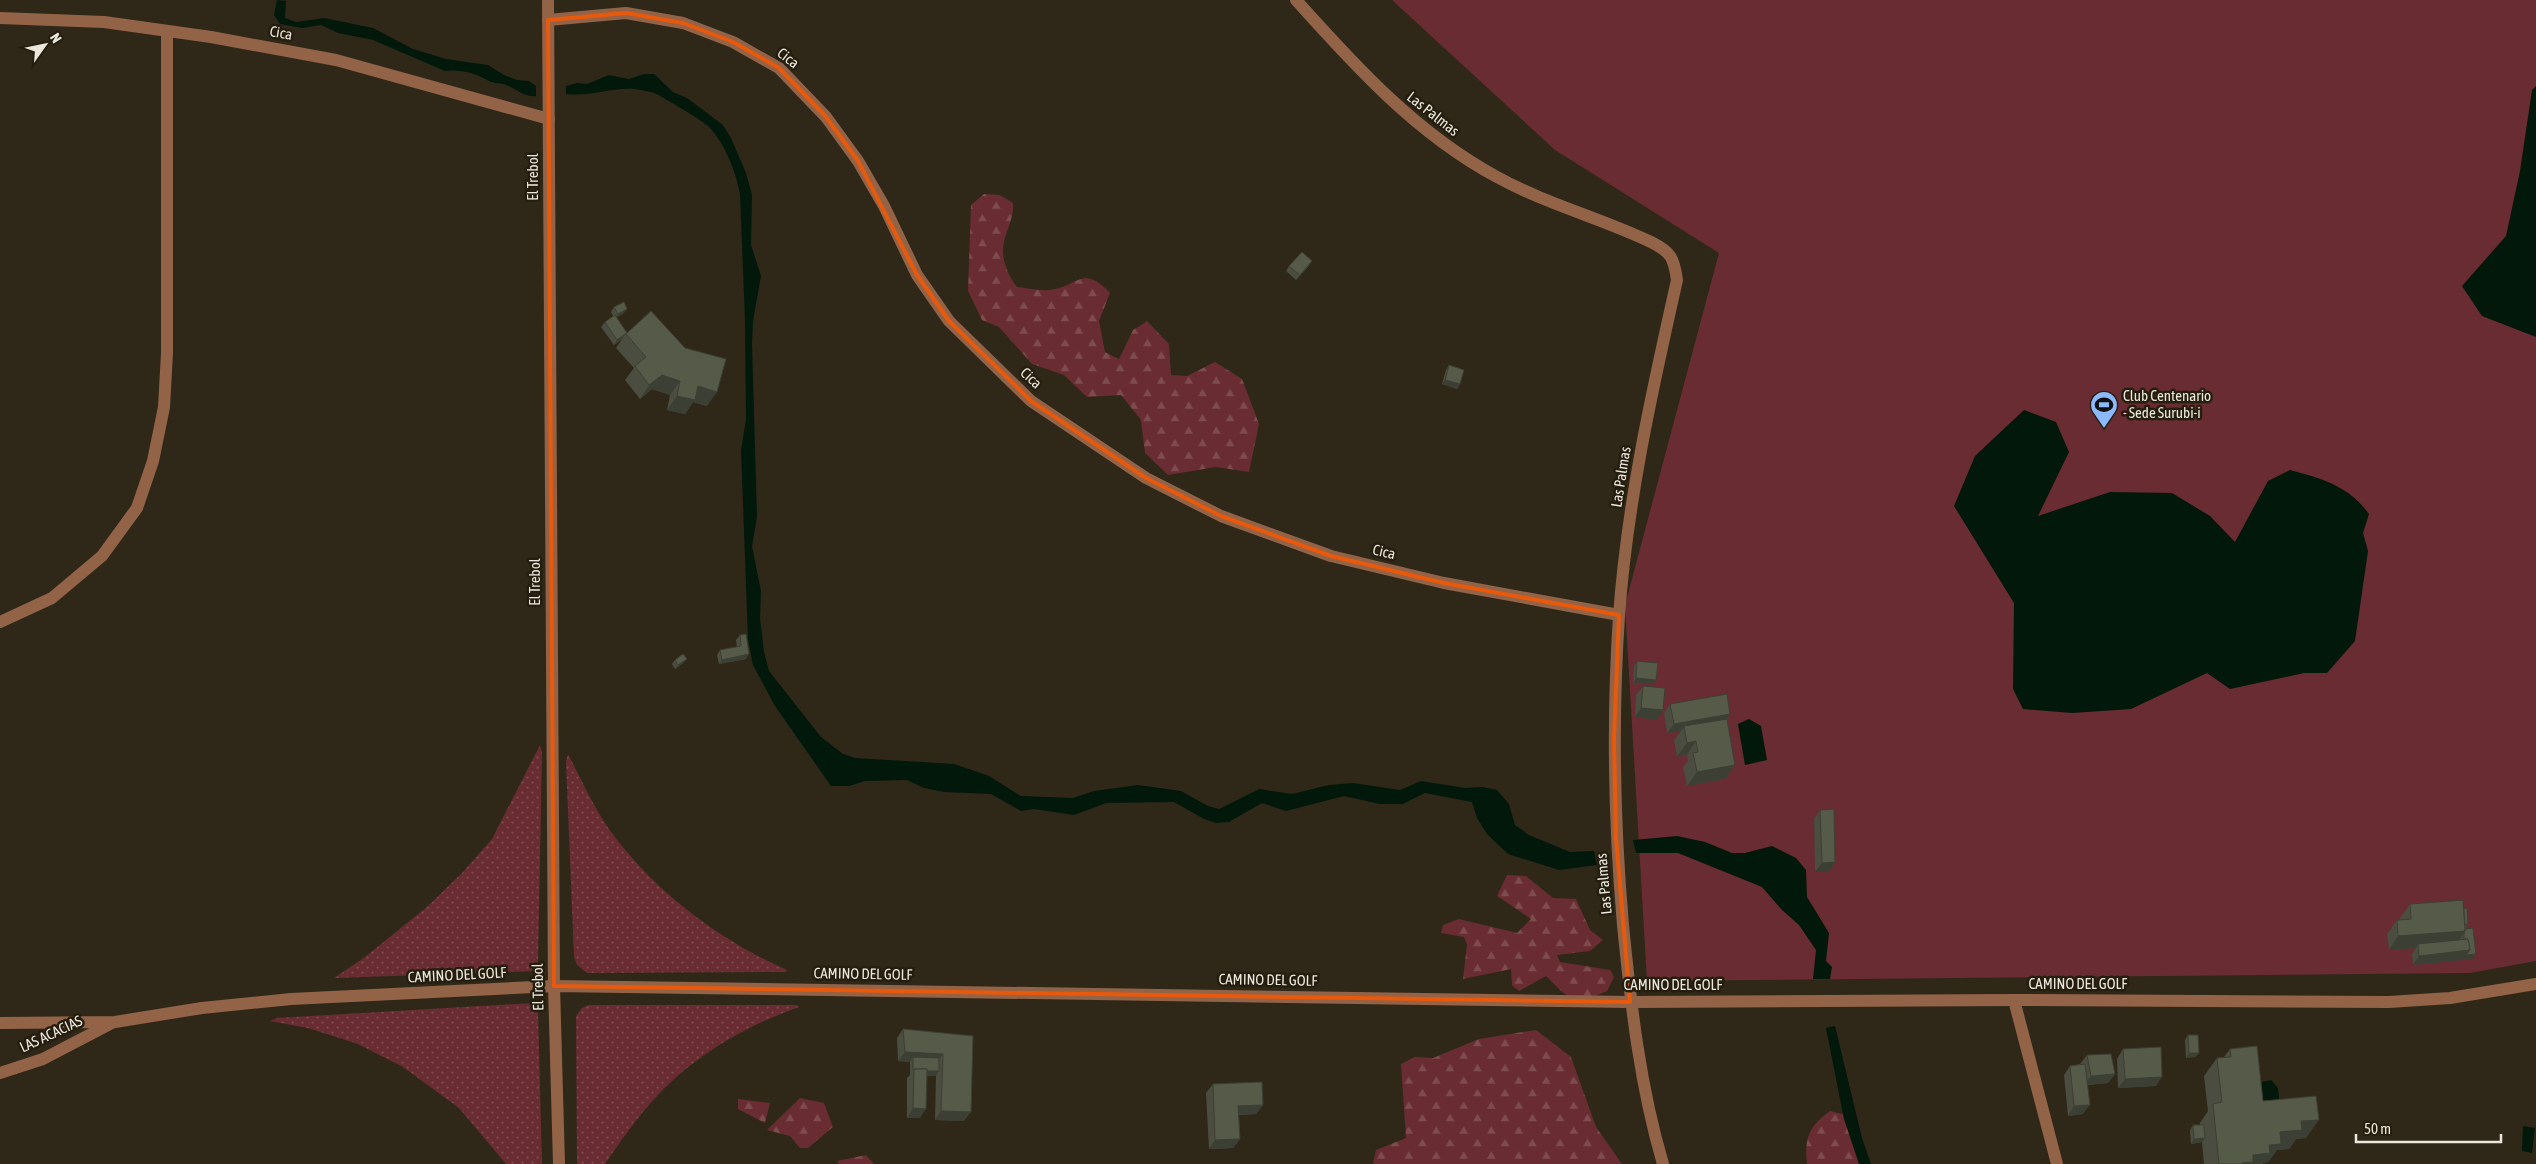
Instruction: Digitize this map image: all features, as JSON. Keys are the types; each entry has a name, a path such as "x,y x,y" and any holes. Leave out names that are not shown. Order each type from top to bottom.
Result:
{"street":[{"name":"El Trebol","path":"548,0 554,986 559,1164"},
{"name":"Las Palmas","path":"1296,0 1390,100 1438,140 1497,177 1556,205 1651,242 1666,250 1675,263 1677,280 1649,405 1630,518 1619,615 1614,739 1616,838 1630,1002 1642,1079 1663,1164"},
{"name":"Cica","path":"548,20 626,13 683,23 733,42 779,68 826,117 858,161 884,206 917,275 949,321 1031,401 1146,478 1221,516 1331,556 1444,583 1619,615"},
{"name":"Cica","path":"0,18 104,22 336,60 549,119"},
{"path":"0,622 52,598 102,556 136,508 153,461 164,407 166,353 167,31"},
{"name":"CAMINO DEL GOLF","path":"0,1023 115,1022 202,1008 292,999 554,986 1630,1002 2014,1000 2389,1002 2450,998 2536,984"},
{"path":"2014,1000 2057,1164"},
{"name":"LAS ACACIAS","path":"0,1073 44,1059 115,1022"}],"highlighted area":[{"path":"626,13 683,23 733,42 779,68 826,117 858,161 917,275 949,321 1031,401 1146,478 1221,516 1331,556 1444,583 1619,615 1614,739 1616,838 1630,1002 554,986 548,20"}],"green space":[{"name":"Club Centenario - Sede Surubi-i","path":"1392,0 2536,0 2536,961 2470,973 1647,981 1625,605 1719,253 1555,150"},
{"path":"984,194 1000,195 1013,203 1003,254 1008,272 1017,287 1049,290 1086,278 1100,284 1110,293 1099,321 1105,352 1119,359 1133,330 1147,321 1169,344 1171,375 1187,376 1215,362 1242,379 1259,424 1249,472 1216,467 1168,475 1145,453 1141,420 1121,395 1087,397 1064,375 1032,364 999,327 982,320 968,291 971,205"},
{"path":"540,745 542,752 538,964 536,971 334,978 365,957 427,907 463,872 492,839"},
{"path":"568,754 610,831 635,861 673,899 740,946 787,970 786,972 587,973 577,965 574,957 566,762"},
{"path":"1507,875 1526,876 1553,898 1576,899 1590,930 1603,940 1590,951 1557,955 1560,962 1610,970 1614,977 1607,991 1586,998 1573,998 1567,996 1546,976 1519,991 1512,985 1511,969 1463,979 1467,945 1464,937 1441,933 1443,925 1459,919 1517,933 1531,919 1497,896"},
{"path":"533,1003 538,1010 542,1164 506,1164 459,1108 403,1067 358,1044 308,1028 270,1021 277,1018"},
{"path":"589,1005 797,1005 799,1007 747,1029 715,1048 684,1071 643,1111 605,1164 577,1164 576,1016 582,1008"},
{"path":"1536,1030 1571,1057 1596,1127 1622,1164 1373,1164 1376,1150 1406,1138 1401,1064 1415,1057 1433,1058 1479,1039"},
{"path":"800,1098 824,1103 833,1127 808,1148 800,1148 790,1136 767,1130"},
{"path":"738,1099 770,1103 765,1123 738,1109"},
{"path":"1830,1111 1846,1115 1870,1164 1807,1164 1806,1147 1810,1133 1817,1122"},
{"path":"866,1155 874,1164 839,1164 837,1161"}],"shaded area":[{"path":"277,0 286,1 285,18 296,22 324,18 373,28 413,49 446,59 488,65 504,75 517,80 529,81 536,86 536,96 525,94 506,85 491,82 462,71 445,71 373,40 338,33 321,25 302,28 280,24 274,15"},
{"path":"644,74 654,74 673,92 687,98 723,125 731,138 746,173 752,195 751,245 761,276 753,321 752,344 757,517 752,546 761,591 760,618 764,652 769,671 821,737 843,754 855,758 954,764 989,776 1021,796 1073,798 1094,791 1138,785 1181,791 1208,806 1219,809 1259,789 1292,794 1329,785 1353,783 1400,790 1421,781 1465,788 1483,787 1497,790 1509,804 1515,825 1529,835 1570,852 1594,851 1597,865 1559,870 1508,854 1487,834 1477,818 1472,802 1425,793 1403,804 1380,804 1344,796 1286,811 1262,803 1229,822 1216,823 1204,819 1174,802 1106,803 1074,815 1034,809 1021,811 991,794 944,792 924,788 907,780 865,781 849,786 831,786 775,706 753,665 748,639 741,450 746,419 745,321 740,194 733,168 725,150 710,128 654,93 635,89 617,89 575,95 566,94 566,86 577,83 587,84 609,75 629,79"},
{"path":"2536,86 2536,337 2482,316 2462,286 2506,236 2520,171 2532,90"},
{"path":"2024,410 2056,422 2069,452 2038,516 2110,492 2172,493 2210,516 2235,542 2268,481 2290,470 2334,484 2353,496 2369,514 2363,533 2368,551 2355,641 2327,673 2304,673 2230,689 2207,673 2131,709 2072,713 2023,709 2013,689 2014,603 1954,506 1975,456"},
{"path":"1749,719 1761,726 1767,760 1745,765 1738,724"},
{"path":"1677,836 1705,842 1732,853 1745,853 1772,846 1796,858 1806,870 1807,897 1829,933 1826,961 1832,967 1830,979 1813,979 1816,950 1799,925 1781,909 1762,887 1678,853 1636,853 1633,840"},
{"path":"1835,1026 1862,1138 1871,1164 1859,1164 1844,1119 1826,1028"},
{"path":"2271,1080 2278,1088 2280,1107 2254,1114 2248,1085"},
{"path":"2523,1126 2535,1128 2532,1153 2522,1151"}],"building":[{"path":"1302,252 1312,261 1300,275 1289,266"},
{"path":"624,302 627,309 618,314 614,307"},
{"path":"651,311 685,348 726,359 717,392 698,386 695,400 677,396 680,381 662,375 649,385 635,366 646,357 626,334"},
{"path":"615,315 627,333 617,340 605,322"},
{"path":"1449,365 1464,370 1460,384 1445,380"},
{"path":"746,634 749,654 722,660 720,650 741,646 740,635"},
{"path":"683,654 687,659 678,665 675,660"},
{"path":"1637,661 1658,663 1656,680 1636,678"},
{"path":"1643,686 1665,688 1663,710 1641,708"},
{"path":"1727,694 1730,714 1674,724 1670,704"},
{"path":"1727,719 1735,765 1697,772 1693,753 1698,752 1696,741 1687,743 1684,726"},
{"path":"1834,809 1835,862 1822,863 1820,810"},
{"path":"2463,900 2465,931 2398,936 2397,920 2411,919 2410,904"},
{"path":"2467,908 2468,924 2465,925 2464,909"},
{"path":"2473,928 2476,954 2466,955 2470,950 2468,939 2464,939 2465,929"},
{"path":"2468,939 2470,950 2419,956 2418,944"},
{"path":"903,1029 973,1036 971,1112 941,1111 943,1054 905,1052"},
{"path":"2188,1035 2198,1035 2199,1053 2189,1053"},
{"path":"2257,1046 2263,1101 2316,1096 2319,1120 2301,1121 2302,1130 2280,1132 2281,1144 2269,1145 2270,1153 2253,1155 2253,1162 2219,1164 2213,1104 2222,1102 2217,1058 2231,1057 2230,1049"},
{"path":"2161,1047 2162,1077 2125,1079 2123,1049"},
{"path":"2111,1054 2115,1074 2091,1076 2087,1055"},
{"path":"913,1057 939,1058 939,1071 927,1071 927,1069 913,1070"},
{"path":"2085,1064 2090,1105 2074,1106 2070,1066"},
{"path":"914,1069 927,1069 926,1109 913,1108"},
{"path":"1262,1082 1263,1105 1238,1106 1240,1139 1215,1140 1213,1084"},
{"path":"2193,1125 2204,1125 2205,1138 2194,1139"}],"place":[{"name":"Club Centenario - Sede Surubi-i","path":"2104,429"}]}
